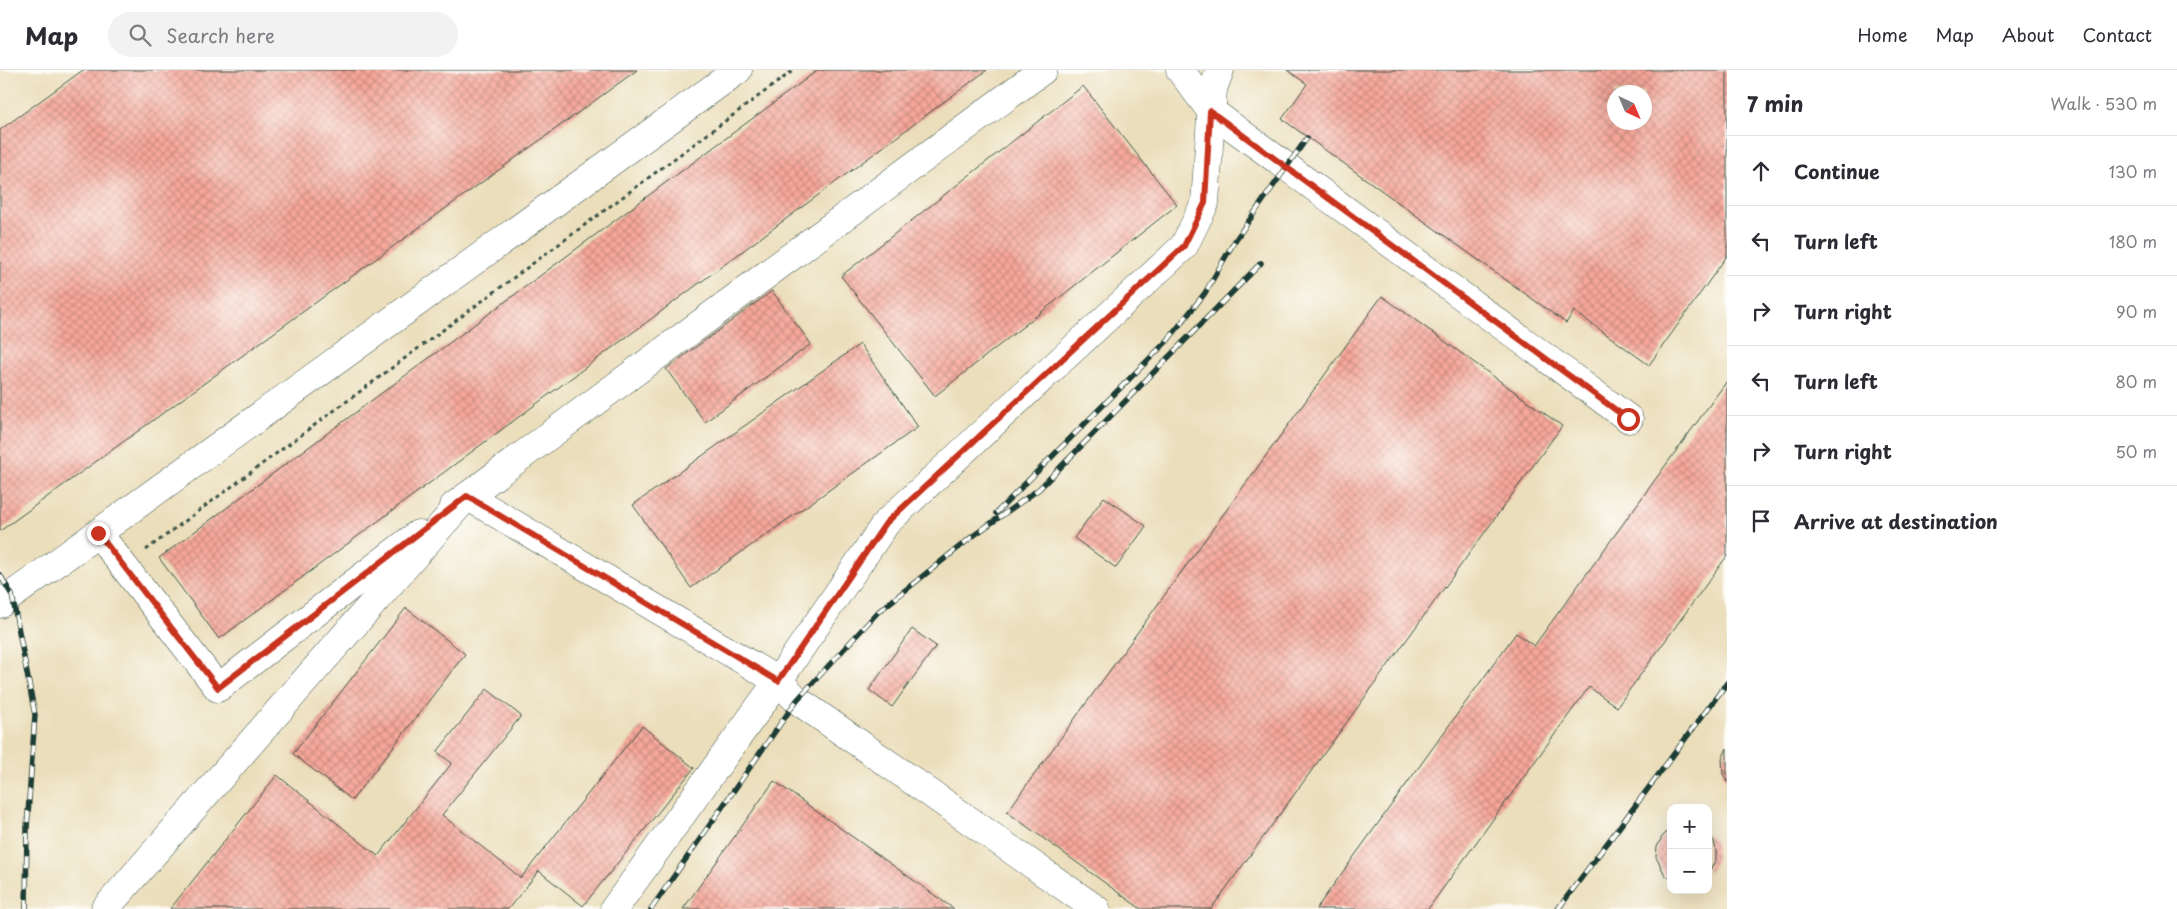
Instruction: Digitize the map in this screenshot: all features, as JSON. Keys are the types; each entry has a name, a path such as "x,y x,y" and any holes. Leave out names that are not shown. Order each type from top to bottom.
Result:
{"lane":[{"path":"0,604 738,70"},
{"path":"98,533 218,688 467,496 1043,70"},
{"path":"1180,70 1210,111 1628,419"},
{"path":"614,909 778,681 886,523 1184,246 1205,203 1210,111 1213,89 1220,70"},
{"path":"467,496 778,681 797,700 1096,909"},
{"path":"104,909 467,496"}],"path":[{"path":"123,567 794,70"}],"building":[{"path":"83,70 637,70 0,531 0,130"},
{"path":"818,70 987,70 219,639 159,558"},
{"path":"1287,70 1727,70 1727,256 1649,365 1574,311 1566,323 1282,119 1307,84"},
{"path":"1083,86 1177,205 935,396 841,276"},
{"path":"772,291 811,344 705,422 666,369"},
{"path":"1382,296 1562,426 1211,909 1141,909 1007,812"},
{"path":"860,344 918,427 691,588 633,505"},
{"path":"1727,381 1727,556 1617,707 1589,687 1428,909 1316,909 1516,633 1534,646"},
{"path":"1104,497 1146,526 1116,568 1074,538"},
{"path":"406,608 465,654 352,800 293,754"},
{"path":"912,629 936,646 892,707 869,690"},
{"path":"487,689 521,716 442,815 521,878 642,726 694,768 583,906 539,871 508,909 170,909 277,775 378,856 452,763 437,752"},
{"path":"1727,748 1727,782 1723,774 1722,759"},
{"path":"774,781 954,909 683,909"},
{"path":"1667,832 1667,876 1656,857 1657,847"},
{"path":"1712,838 1716,851 1716,859 1712,866"}],"railway":[{"path":"996,513 1168,340 1205,293 1234,242 1307,138"},
{"path":"651,909 797,700 878,612 973,536 1039,489 1261,263"},
{"path":"0,575 12,595 35,715 27,828 26,909"},
{"path":"1558,909 1727,683"}],"route":[{"path":"98,533 218,688 467,496 778,681 886,523 1184,246 1205,203 1210,111 1628,419"}]}
